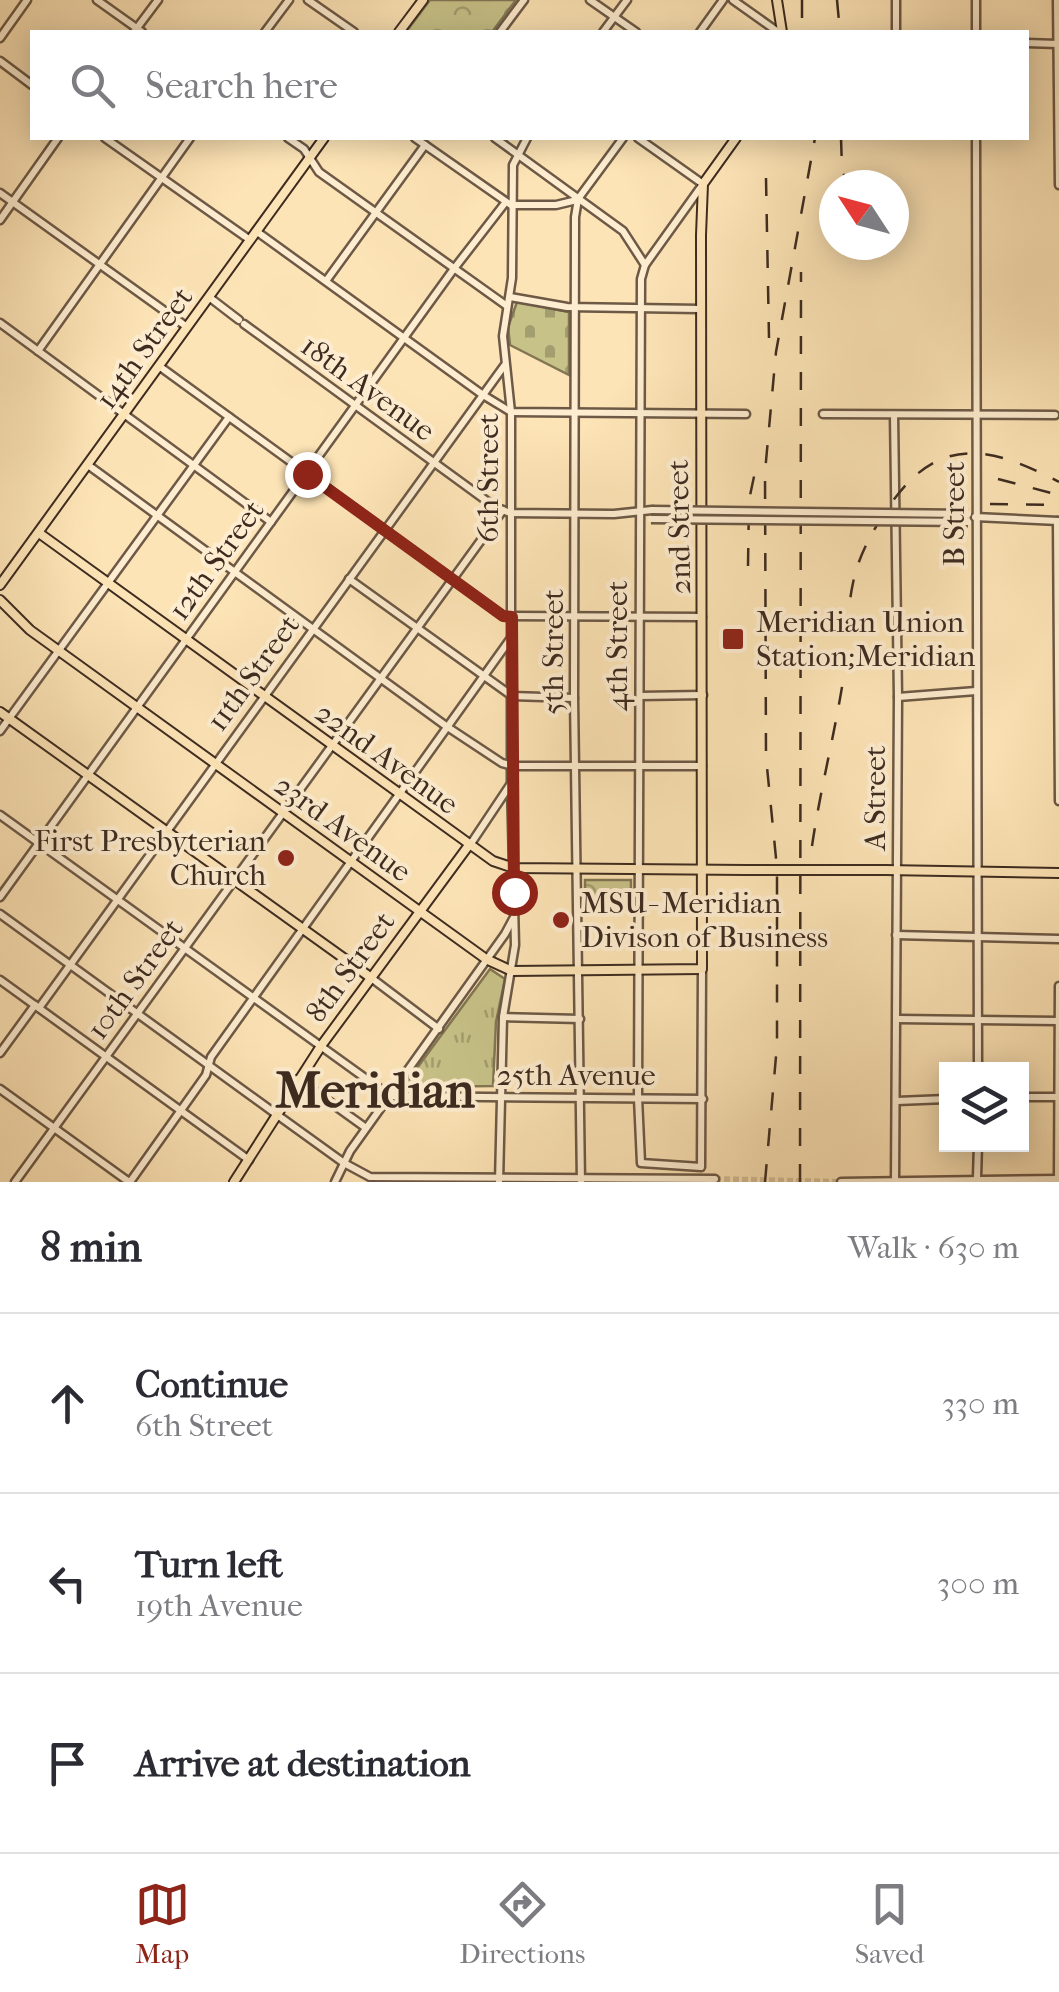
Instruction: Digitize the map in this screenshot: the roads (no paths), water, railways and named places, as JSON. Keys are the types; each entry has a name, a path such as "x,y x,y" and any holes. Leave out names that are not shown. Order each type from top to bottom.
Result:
{"main road":[{"path":"400,30 423,0"},
{"path":"777,0 780,30"},
{"name":"14th Street","path":"1,583 322,140"},
{"name":"4th Street","path":"703,184 735,140"},
{"name":"2nd Street","path":"702,969 703,184"},
{"name":"22nd Avenue","path":"39,533 469,845 514,868 1059,873"},
{"name":"23rd Avenue","path":"0,600 18,620 59,651 486,960 512,971 702,969"},
{"path":"0,712 370,978"},
{"name":"8th Street","path":"234,1182 321,1046 469,845"}],"street":[{"path":"0,38 27,0"},
{"path":"97,0 137,30"},
{"path":"139,30 158,0"},
{"path":"266,30 288,0"},
{"path":"308,0 351,30"},
{"path":"502,30 524,0"},
{"path":"590,0 633,30"},
{"path":"605,30 627,0"},
{"path":"701,30 723,0"},
{"path":"733,0 777,30"},
{"path":"896,0 896,30"},
{"path":"976,0 976,30"},
{"path":"1057,0 1059,185"},
{"path":"1029,43 1058,44"},
{"path":"0,61 30,84"},
{"path":"0,220 57,140"},
{"path":"108,140 326,281 483,396 511,412 746,414"},
{"path":"38,351 189,140"},
{"path":"291,140 304,149 320,172 507,306"},
{"path":"417,140 508,204 556,205 578,199 622,140"},
{"path":"498,140 623,231 645,265"},
{"path":"516,153 526,140"},
{"path":"641,140 703,184"},
{"name":"B Street","path":"976,140 978,1062"},
{"path":"326,281 425,145"},
{"name":"6th Street","path":"500,1181 503,1017 512,971 514,916 512,617 506,512 511,412 503,326 510,297 508,204 516,153"},
{"name":"4th Street","path":"661,1166 640,1163 638,1098 641,273 703,184"},
{"path":"0,192 187,327"},
{"name":"5th Street","path":"578,199 574,698 581,1181"},
{"name":"12th Street","path":"0,896 453,270 508,204"},
{"name":"18th Avenue","path":"209,297 506,512"},
{"path":"510,297 575,306 700,309"},
{"path":"0,323 271,522"},
{"name":"11th Street","path":"0,1053 118,900 505,365"},
{"path":"159,366 503,616 703,616"},
{"path":"823,414 1055,416"},
{"name":"A Street","path":"894,414 898,697 895,1181"},
{"path":"0,732 228,417"},
{"path":"88,465 502,763 702,766"},
{"path":"506,512 1058,520 1059,801"},
{"name":"10th Street","path":"15,1182 452,579 506,512"},
{"path":"349,580 512,696 574,698"},
{"path":"0,1089 130,1182 206,1076 210,1056 512,637"},
{"path":"898,697 976,691"},
{"path":"640,696 702,695"},
{"name":"8th Street","path":"469,845 511,784"},
{"path":"0,815 390,1096"},
{"path":"0,914 344,1163 370,1176 418,1181 715,1180"},
{"path":"334,1182 366,1128 506,934 514,916"},
{"path":"896,935 1059,938"},
{"path":"661,1179 661,1166 702,1167 702,969"},
{"path":"370,978 438,1029"},
{"path":"0,980 249,1160"},
{"path":"841,1182 1058,1180 1059,986"},
{"path":"503,1017 580,1020"},
{"path":"898,1019 1058,1020"},
{"path":"298,1079 366,1128"},
{"name":"25th Avenue","path":"390,1096 703,1099"},
{"path":"1029,1098 1059,1097"},
{"path":"897,1101 939,1099"},
{"path":"977,1180 978,1152"}],"tunnel":[{"path":"715,1179 841,1182"}],"railway":[{"path":"802,0 802,30"},
{"path":"837,0 840,30"},
{"path":"765,1182 777,1045 777,868 766,757 765,472 776,352 815,140"},
{"path":"841,140 843,170"},
{"path":"766,178 769,338"},
{"path":"800,1182 801,272"},
{"path":"812,846 843,681 853,583 865,547 884,514 922,470 962,454 1007,459 1059,482"},
{"path":"748,566 749,500 755,472"},
{"path":"998,479 1059,495"},
{"path":"990,504 1059,505"}],"place":[{"name":"Meridian Union Station;Meridian","path":"733,639"},
{"name":"First Presbyterian Church","path":"286,858"},
{"name":"MSU- Meridian Divison of Business","path":"561,920"}],"district":[{"name":"Meridian","path":"375,1089"}]}
